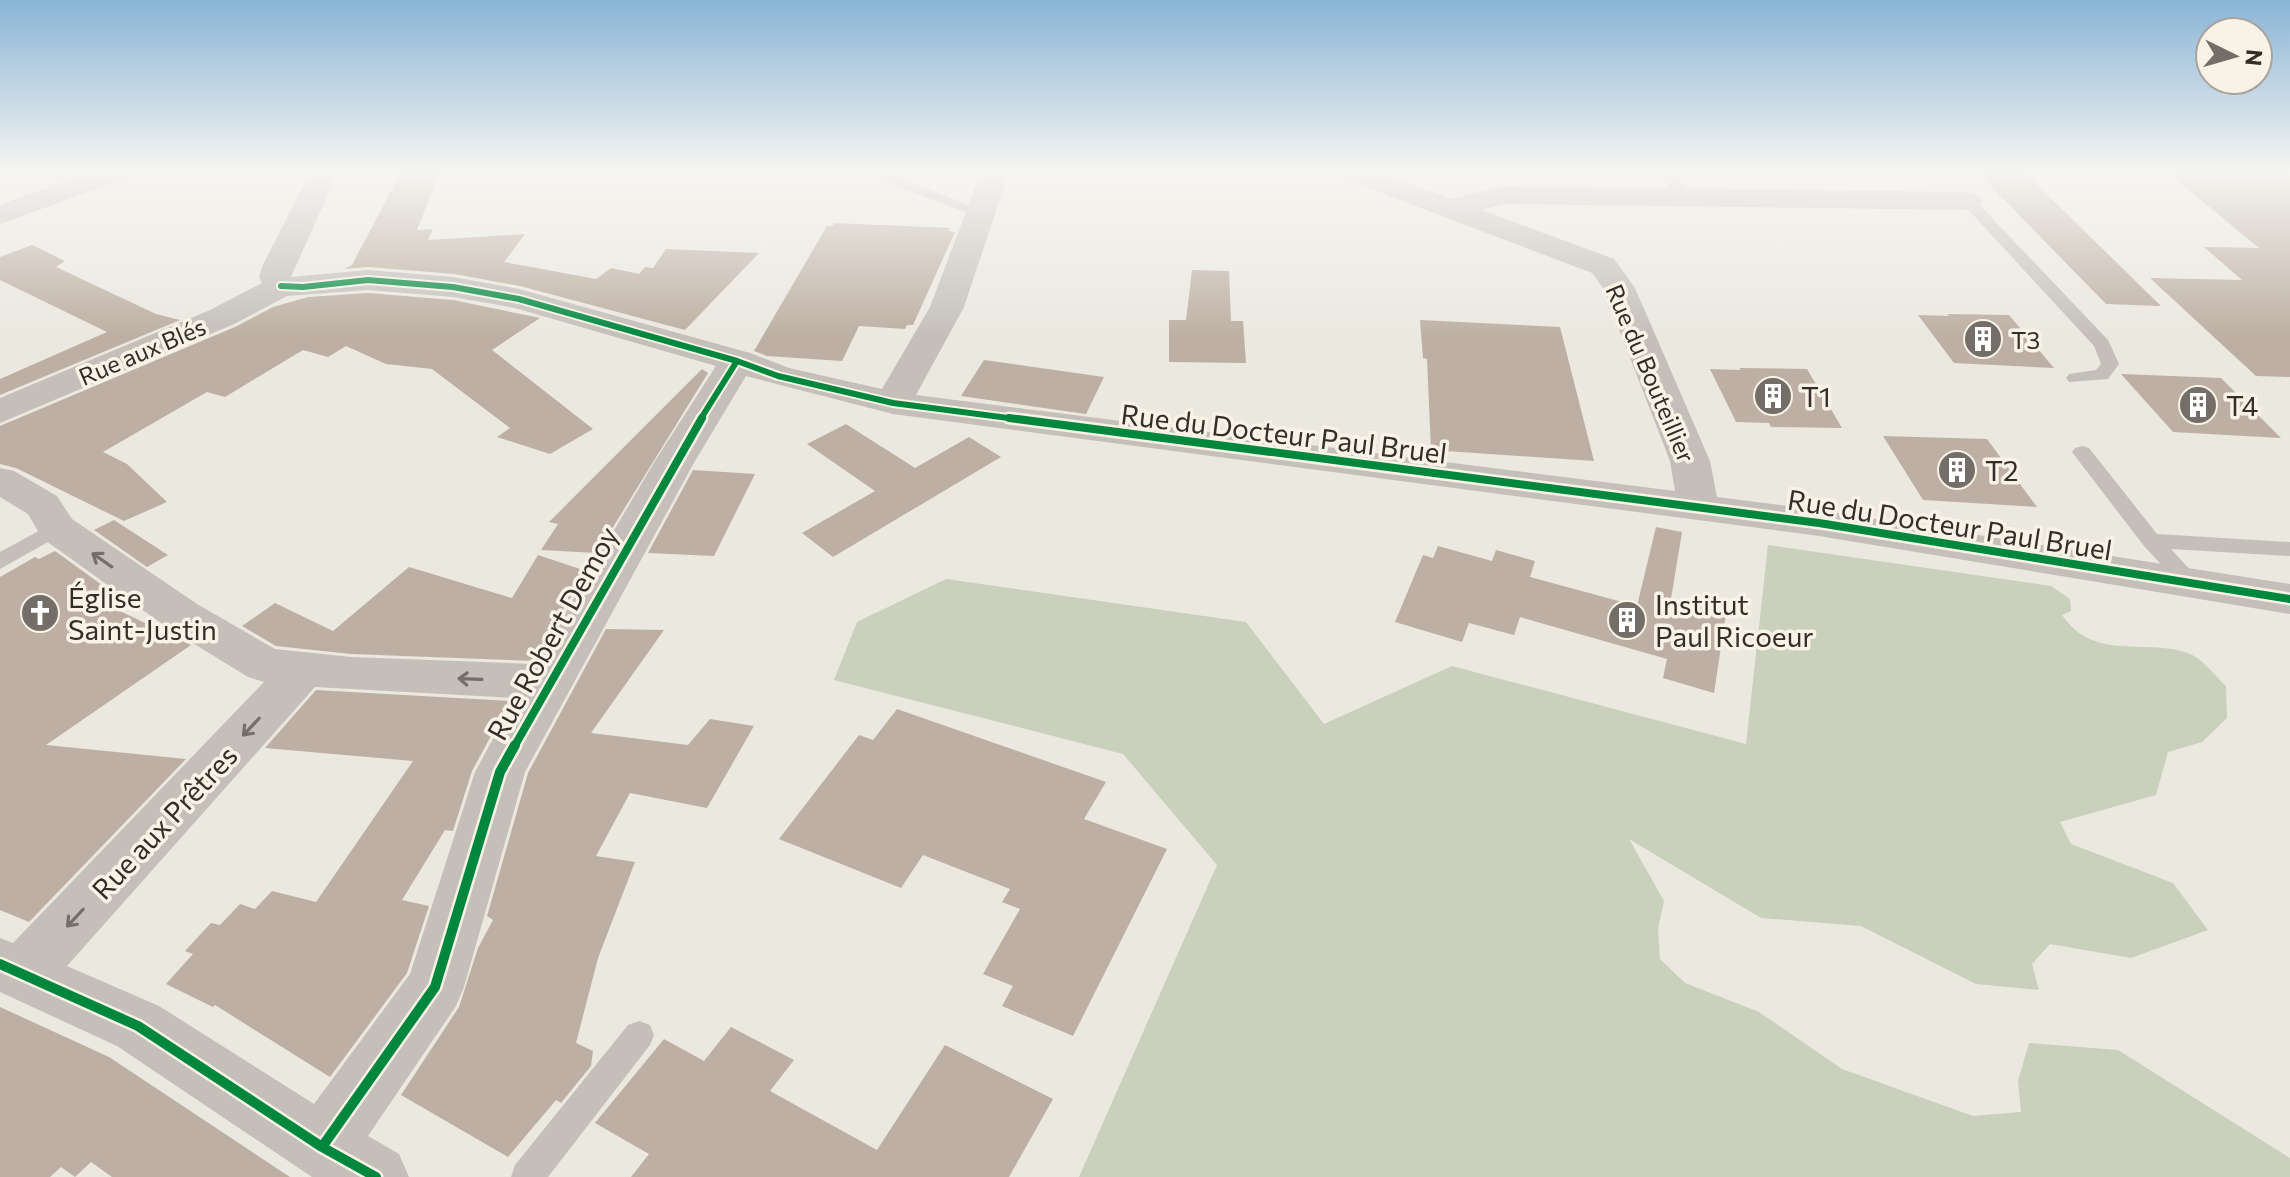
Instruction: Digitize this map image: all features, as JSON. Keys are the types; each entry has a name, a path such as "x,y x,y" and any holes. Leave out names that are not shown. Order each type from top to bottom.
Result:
{"street":[{"path":"281,286 275,277 297,227"},
{"path":"893,403 947,307 976,227"},
{"name":"Rue du Bouteillier","path":"1503,227 1603,266 1612,275 1690,461 1699,509"},
{"name":"Rue du Docteur Paul Bruel","path":"281,286 303,287 368,280 453,287 519,299 737,361 778,376 893,403 1819,523 2290,599"},
{"name":"Rue aux Blés","path":"0,412 222,317 281,286"},
{"name":"Rue Robert Demoy","path":"349,1162 435,987 500,772 675,461 737,361"},
{"path":"0,480 43,505 57,528 181,615 265,665 351,674 548,682"},
{"name":"Rue aux Prêtres","path":"11,969 304,669"},
{"path":"11,969 138,1026 349,1162"}],"lane":[{"path":"1992,227 2102,344 2110,364 2102,375 2075,378"},
{"path":"2082,452 2151,541 2192,584"},
{"path":"0,562 57,528"},
{"path":"2151,541 2290,549"},
{"path":"527,1177 639,1035"}],"green space":[{"path":"1768,545 2051,586 2070,599 2071,611 2062,615 2075,630 2089,639 2120,646 2171,649 2193,655 2203,663 2226,686 2227,718 2202,742 2168,752 2156,795 2060,822 2071,844 2173,883 2208,930 2131,958 2050,944 2032,964 2039,990 1976,984 1861,926 1761,918 1629,839 1664,901 1658,928 1660,959 1685,983 1759,1012 1842,1069 1973,1116 2021,1112 2018,1081 2029,1043 2118,1050 2290,1158 2290,1177 1079,1177 1217,865 1123,754 834,680 857,622 946,579 1246,622 1324,724 1452,666 1746,744"}],"building":[{"path":"372,227 433,229 428,240 525,234 504,262 596,279 611,268 639,274 645,267 653,268 666,249 759,253 685,330 520,286 454,274 368,267 344,269 352,265"},
{"path":"826,227 925,227 950,228 948,231 955,232 913,325 907,325 905,329 859,326 842,361 767,356 754,351"},
{"path":"2031,227 2080,227 2161,306 2106,304"},
{"path":"2233,227 2290,227 2290,377 2256,376 2150,278 2242,280 2204,247 2259,248"},
{"path":"32,245 65,261 56,267 156,314 180,320 0,395 0,379 107,332 0,280 0,257"},
{"path":"1192,270 1229,271 1231,321 1243,321 1246,363 1169,362 1169,320 1186,320"},
{"path":"368,293 453,300 540,318 492,350 593,429 550,454 497,437 510,428 432,369 386,364 346,346 328,357 303,350 225,397 207,392 103,452 127,464 167,502 124,521 16,468 0,464 0,426 235,327 273,307 308,297"},
{"name":"T3","path":"1947,314 2009,315 2054,368 1954,363 1918,315 1949,316"},
{"path":"1420,320 1560,327 1594,461 1431,450 1427,359 1423,358"},
{"path":"984,360 1104,377 1086,414 961,396"},
{"name":"T1","path":"1739,368 1807,369 1842,428 1771,427 1769,423 1736,422 1710,369 1741,370"},
{"path":"702,369 708,373 597,553 541,550 558,524 549,522"},
{"name":"T4","path":"2121,374 2221,378 2281,438 2173,432"},
{"path":"846,424 915,468 969,437 1001,457 833,557 802,533 875,491 807,444"},
{"name":"T2","path":"1883,436 1987,439 2037,507 1923,500"},
{"path":"693,470 755,474 714,556 648,553"},
{"path":"114,520 168,555 147,567 94,530"},
{"name":"Institut Paul Ricoeur","path":"1656,527 1682,532 1671,599 1726,614 1714,693 1663,678 1667,659 1520,617 1514,635 1469,623 1462,642 1395,622 1423,555 1433,558 1438,546 1492,561 1496,550 1535,561 1530,577 1637,606"},
{"path":"55,551 113,593 99,601 191,645 46,745 186,759 29,922 0,910 0,577 35,557 39,559"},
{"path":"538,555 586,571 533,661 351,654 276,646 242,626 275,603 333,631 409,567 512,598"},
{"path":"606,629 664,630 591,733 688,745 710,719 754,726 707,808 630,793 596,856 635,862 598,958 576,1043 593,1051 591,1066 561,1103 556,1100 508,1157 401,1095 459,1007 478,948 493,920 487,916 528,773"},
{"path":"316,690 510,701 472,771 453,831 445,830 402,900 429,906 407,973 330,1077 215,1005 213,1007 166,984 193,954 185,951 211,923 220,925 240,904 255,909 272,891 316,902 413,761 265,748"},
{"path":"897,709 1106,782 1084,819 1167,849 1073,1036 1002,1006 1013,986 983,974 1020,909 1002,902 1010,889 923,855 901,888 779,839 859,735 873,740"},
{"path":"0,1007 109,1057 290,1177 112,1177 91,1162 75,1177 61,1167 50,1177 0,1177"},
{"path":"731,1027 794,1060 770,1091 877,1150 945,1045 1053,1099 1009,1177 631,1177 649,1154 595,1123 664,1039 704,1061"}],"cycle path":[{"path":"281,286 303,287 368,280 453,287 519,299 737,361 778,376 893,403 1819,523 2290,599"},
{"path":"322,1147 435,987 500,772 675,461 737,361"},
{"path":"0,964 138,1026 322,1147 376,1177"}],"place":[{"name":"T3","path":"1983,339"},
{"name":"T1","path":"1773,396"},
{"name":"T4","path":"2198,405"},
{"name":"T2","path":"1957,470"},
{"name":"Église Saint-Justin","path":"40,613"},
{"name":"Institut Paul Ricoeur","path":"1627,620"}]}
